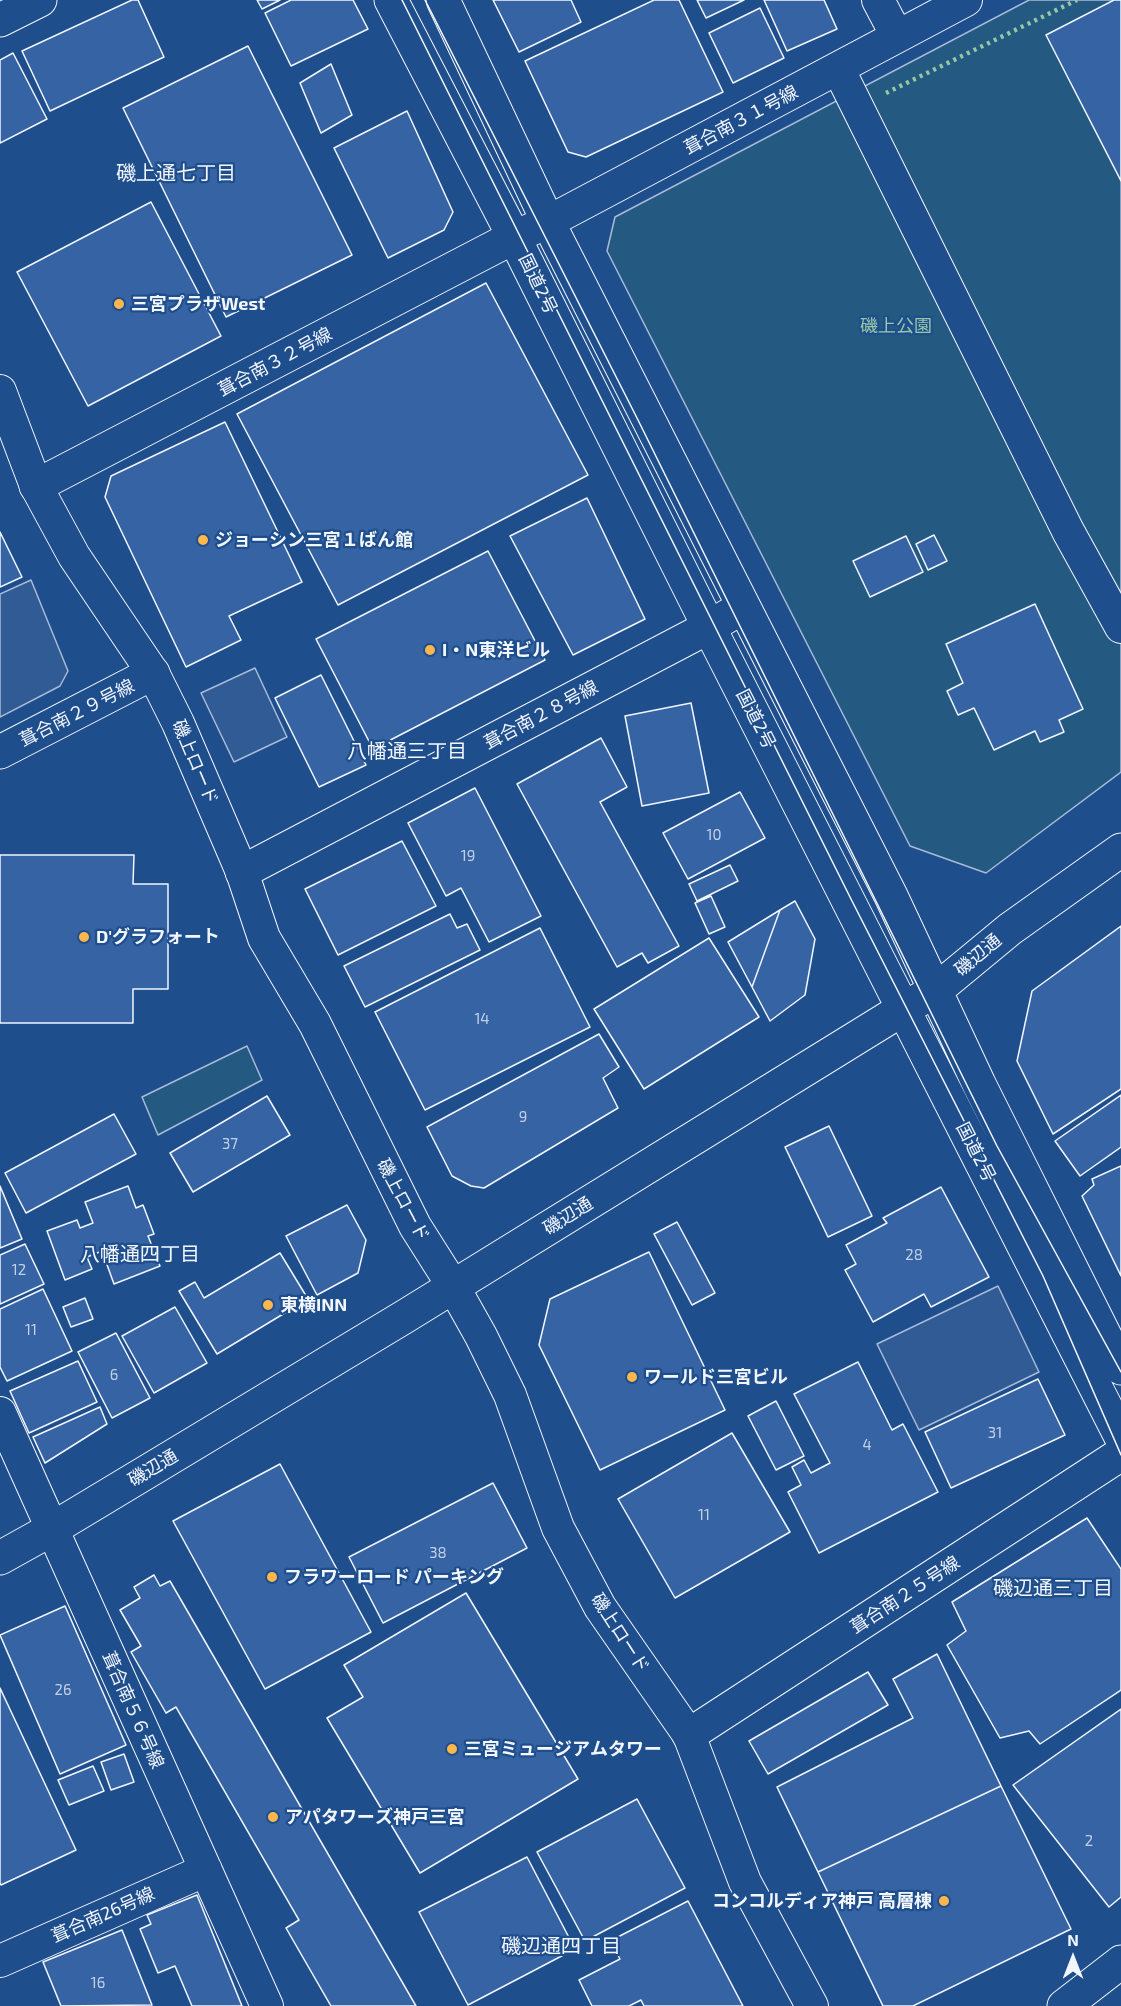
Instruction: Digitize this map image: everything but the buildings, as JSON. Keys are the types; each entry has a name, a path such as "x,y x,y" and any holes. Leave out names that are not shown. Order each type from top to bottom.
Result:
{"main road":[{"path":"0,20 40,0"},
{"name":"国道2号","path":"391,0 514,237 709,627 1121,1437"},
{"name":"国道2号","path":"443,0 548,222 891,896 979,1084 1121,1368"},
{"name":"葺合南３２号線","path":"36,486 514,237"},
{"name":"葺合南２８号線","path":"242,872 743,607"},
{"name":"葺合南２９号線","path":"0,752 153,674"},
{"name":"磯辺通","path":"0,1558 52,1529 453,1286 935,991 1010,929 1121,850"},
{"name":"葺合南２５号線","path":"689,1735 1121,1454"},
{"path":"1064,2006 1121,1962"}],"street":[{"path":"878,0 897,36"},
{"name":"葺合南３１号線","path":"514,237 548,222 966,0"},
{"path":"838,68 1068,531 1121,627"},
{"name":"磯上ロード","path":"0,391 36,486 74,555 153,674 178,723 242,872 264,938 315,1024 415,1226 453,1286 510,1395 558,1528 600,1607 689,1735 745,1882 812,2006"},
{"name":"葺合南５６号線","path":"0,1413 267,2006"},
{"name":"葺合南26号線","path":"0,1961 206,1870"}],"green space":[{"name":"磯上公園","path":"1029,0 1121,0 1121,772 986,873 910,846 607,251 615,217"},
{"path":"247,1046 262,1080 158,1135 142,1097"}],"shaded area":[{"path":"31,580 68,671 60,686 0,717 0,594"},
{"path":"255,668 287,737 234,762 201,693"},
{"path":"998,1286 1039,1372 919,1430 877,1344"}],"tram line":[{"path":"402,0 852,901 1043,1276 1121,1455"},
{"path":"425,0 638,420 997,1146 1121,1372"}],"hedge":[{"path":"886,93 1077,0"}],"place":[{"name":"三宮プラザWest","path":"119,304"},
{"name":"ジョーシン三宮１ばん館","path":"203,540"},
{"name":"I・N東洋ビル","path":"430,650"},
{"name":"D'グラフォート","path":"84,937"},
{"name":"東横INN","path":"268,1305"},
{"name":"ワールド三宮ビル","path":"632,1377"},
{"name":"フラワーロード パーキング","path":"272,1577"},
{"name":"三宮ミュージアムタワー","path":"452,1749"},
{"name":"アパタワーズ神戸三宮","path":"273,1817"},
{"name":"コンコルディア神戸 高層棟","path":"944,1901"}],"district":[{"name":"磯上通七丁目","path":"176,173"},
{"name":"八幡通三丁目","path":"407,751"},
{"name":"八幡通四丁目","path":"140,1254"},
{"name":"磯辺通三丁目","path":"1053,1588"},
{"name":"磯辺通四丁目","path":"561,1946"}]}
